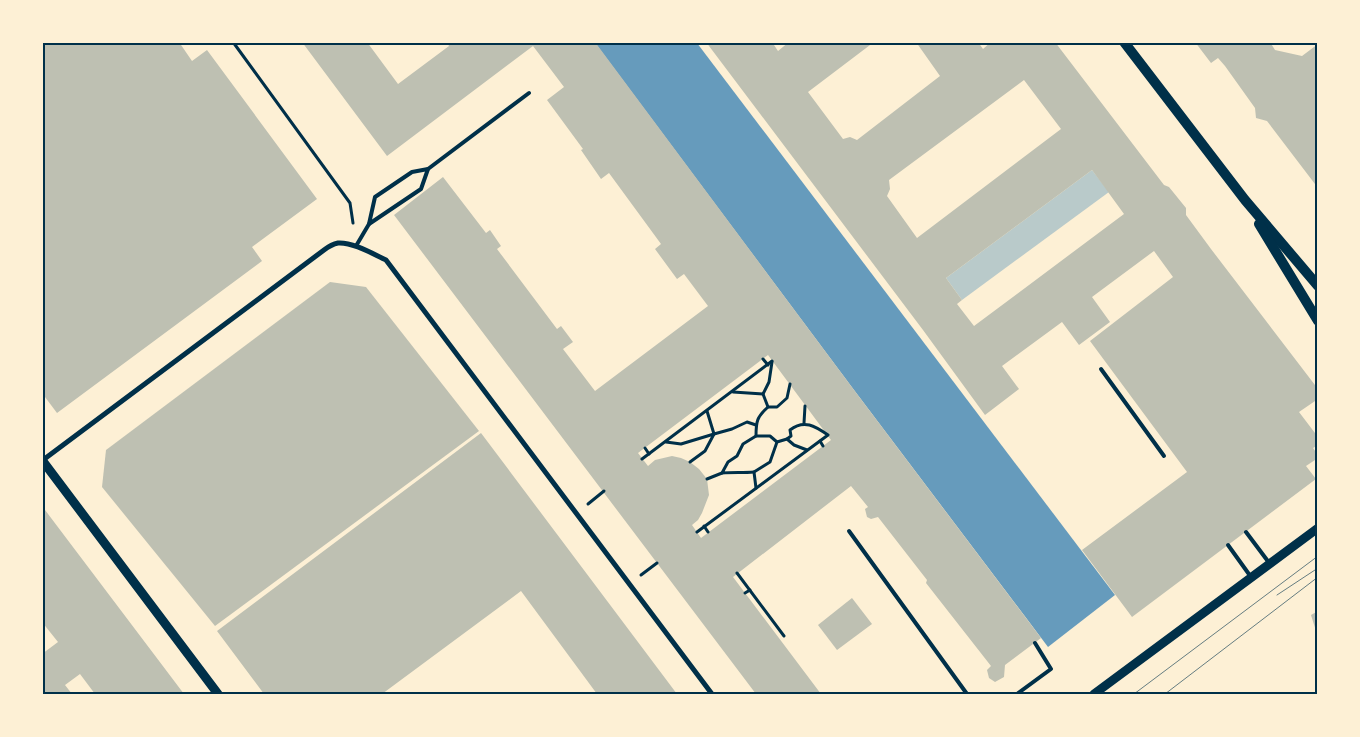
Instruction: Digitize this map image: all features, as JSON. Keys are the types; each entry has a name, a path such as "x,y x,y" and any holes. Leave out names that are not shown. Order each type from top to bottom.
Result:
{"main road":[{"path":"1124,42 1245,200 1318,286"},
{"path":"1245,200 1318,320"}],"street":[{"path":"218,694 43,460 324,250 339,243 356,246 386,260 712,694"},
{"path":"1094,694 1318,528"}],"lane":[{"path":"356,246 369,224 375,197 412,172 428,169 529,94"},
{"path":"369,224 421,189 428,169"},
{"path":"1101,369 1164,456"},
{"path":"849,531 967,694"},
{"path":"1246,532 1270,564"},
{"path":"1228,545 1251,577"},
{"path":"1017,694 1051,669 1035,643"}],"path":[{"path":"233,42 350,203 356,246"},
{"path":"763,359 768,365"},
{"path":"642,459 772,361 769,382 763,394 768,407"},
{"path":"756,436 756,425 759,415 768,407 777,407 787,398 790,384"},
{"path":"732,392 763,394"},
{"path":"804,423 805,406"},
{"path":"690,462 705,451 714,434 707,411"},
{"path":"665,442 681,444 732,429 748,422 756,425"},
{"path":"697,532 828,435 804,423 796,425 790,430 791,436 787,439 777,442"},
{"path":"722,473 728,462 738,456 743,444 756,436 770,436 777,442"},
{"path":"787,439 794,445 807,450"},
{"path":"820,441 823,446"},
{"path":"707,479 722,473 754,472 770,462 777,442"},
{"path":"644,448 649,454"},
{"path":"754,472 756,488"},
{"path":"576,514 604,491"},
{"path":"704,526 708,532"},
{"path":"737,573 784,636"},
{"path":"745,593 750,590"}],"shaded area":[{"path":"1092,170 1109,192 962,300 946,278"}],"water":[{"path":"595,43 697,43 1115,595 1048,647"}],"building":[{"path":"42,42 179,42 192,61 207,50 317,199 252,247 262,261 57,413 42,393"},
{"path":"302,42 367,42 398,84 449,46 447,42 595,42 1041,638 1005,665 1004,677 995,682 989,678 987,670 991,666 926,583 927,580 878,517 871,519 867,517 865,509 868,507 851,486 733,577 821,694 756,694 394,215 443,177 486,233 490,230 501,246 497,249 557,329 561,326 573,342 563,349 595,391 708,306 684,274 677,279 655,249 661,244 609,173 601,179 581,150 583,149 547,100 564,87 533,46 387,156","holes":["768,355 831,440 701,538 692,525 702,513 709,495 707,479 699,469 681,458 672,456 655,460 648,466 638,453"]},
{"path":"706,42 772,42 778,51 789,42 874,42 808,92 843,139 850,137 857,140 940,76 916,42 978,42 983,49 991,42 1055,42 1164,185 1169,187 1186,208 1186,215 1318,389 1318,399 1299,412 1318,437 1318,445 1313,448 1318,458 1306,466 1316,479 1132,617 1082,550 1187,472 1090,341 1173,277 1154,251 1092,297 1110,322 1079,345 1062,322 1002,366 1019,389 985,415","holes":["1024,80 1061,129 917,238 887,196 890,189 889,180","1092,170 1124,214 974,326 957,304 962,300 946,278"]},
{"path":"1195,42 1270,42 1275,50 1302,56 1318,44 1318,188 1267,121 1256,118 1255,108 1225,66 1218,58 1211,63"},
{"path":"330,282 366,287 479,431 215,626 102,487 106,450"},
{"path":"481,433 677,694 597,694 521,591 382,694 264,694 217,631"},
{"path":"42,506 184,694 95,694 80,674 65,685 72,694 42,694 42,654 58,642 42,622"},
{"path":"852,598 872,624 837,650 818,625"},
{"path":"1318,611 1318,634 1317,634 1311,615"}],"tram line":[{"path":"1134,694 1318,556"},
{"path":"1277,595 1318,568"},
{"path":"1165,694 1318,577"}]}
